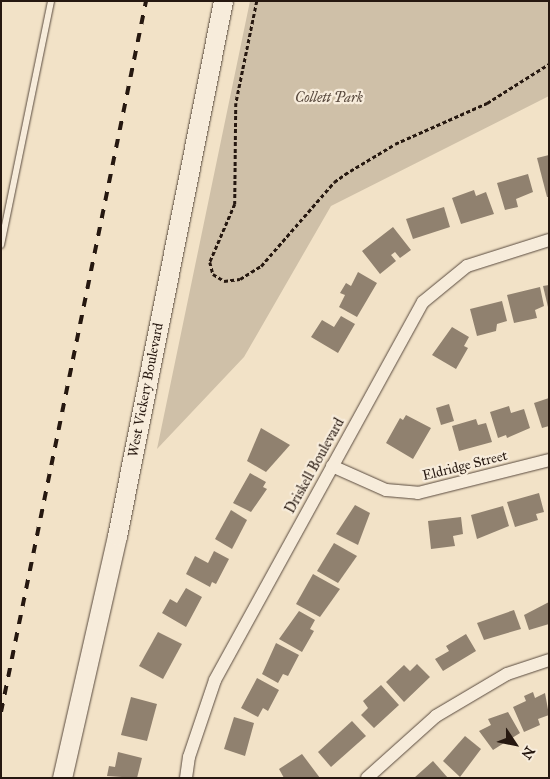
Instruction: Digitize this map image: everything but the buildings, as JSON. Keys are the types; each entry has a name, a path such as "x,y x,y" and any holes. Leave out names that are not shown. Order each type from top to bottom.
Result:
{"main road":[{"name":"West Vickery Boulevard","path":"62,778 118,536 223,1"}],"street":[{"name":"Driskell Boulevard","path":"186,778 189,756 215,680 423,302 467,266 549,240"},
{"name":"Eldridge Street","path":"332,466 386,490 418,493 549,460"},
{"path":"367,778 436,716 508,674 549,660"}],"lane":[{"path":"1,245 51,1"}],"path":[{"path":"257,1 236,103 235,204 210,262 213,274 224,281 240,279 261,266 334,182 350,171 395,144 487,103 549,64"}],"green space":[{"name":"Collett Park","path":"250,1 549,1 549,96 331,206 244,357 157,449"}],"railway":[{"path":"1,712 146,1"}]}
